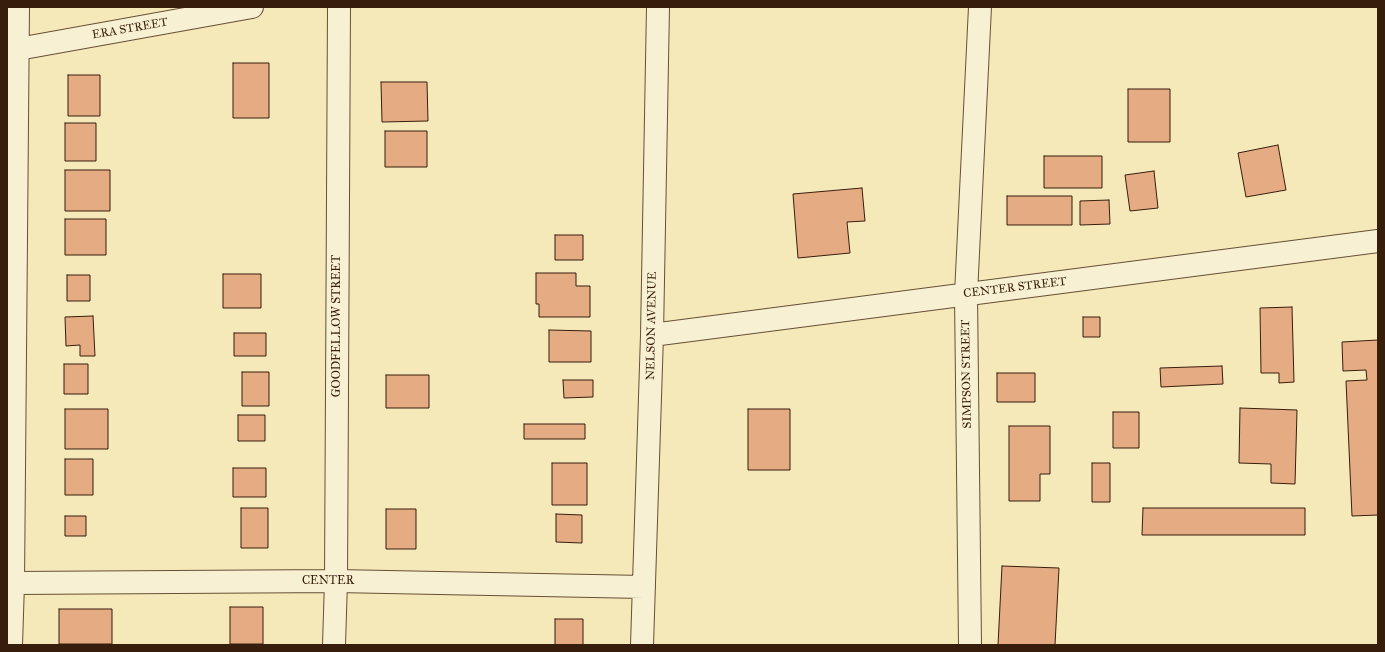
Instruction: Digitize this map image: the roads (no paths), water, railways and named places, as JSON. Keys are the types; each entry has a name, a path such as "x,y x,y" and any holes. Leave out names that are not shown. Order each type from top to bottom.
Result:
{"street":[{"path":"11,645 13,583 12,50 18,7"},
{"name":"ERA STREET","path":"12,50 252,7"},
{"name":"GOODFELLOW STREET","path":"334,645 336,581 339,7"},
{"name":"NELSON AVENUE","path":"642,645 652,335 658,7"},
{"name":"SIMPSON STREET","path":"970,645 966,294 980,7"},
{"name":"CENTER STREET","path":"652,335 1378,241"},
{"name":"CENTER","path":"13,583 336,581 644,587"}]}
